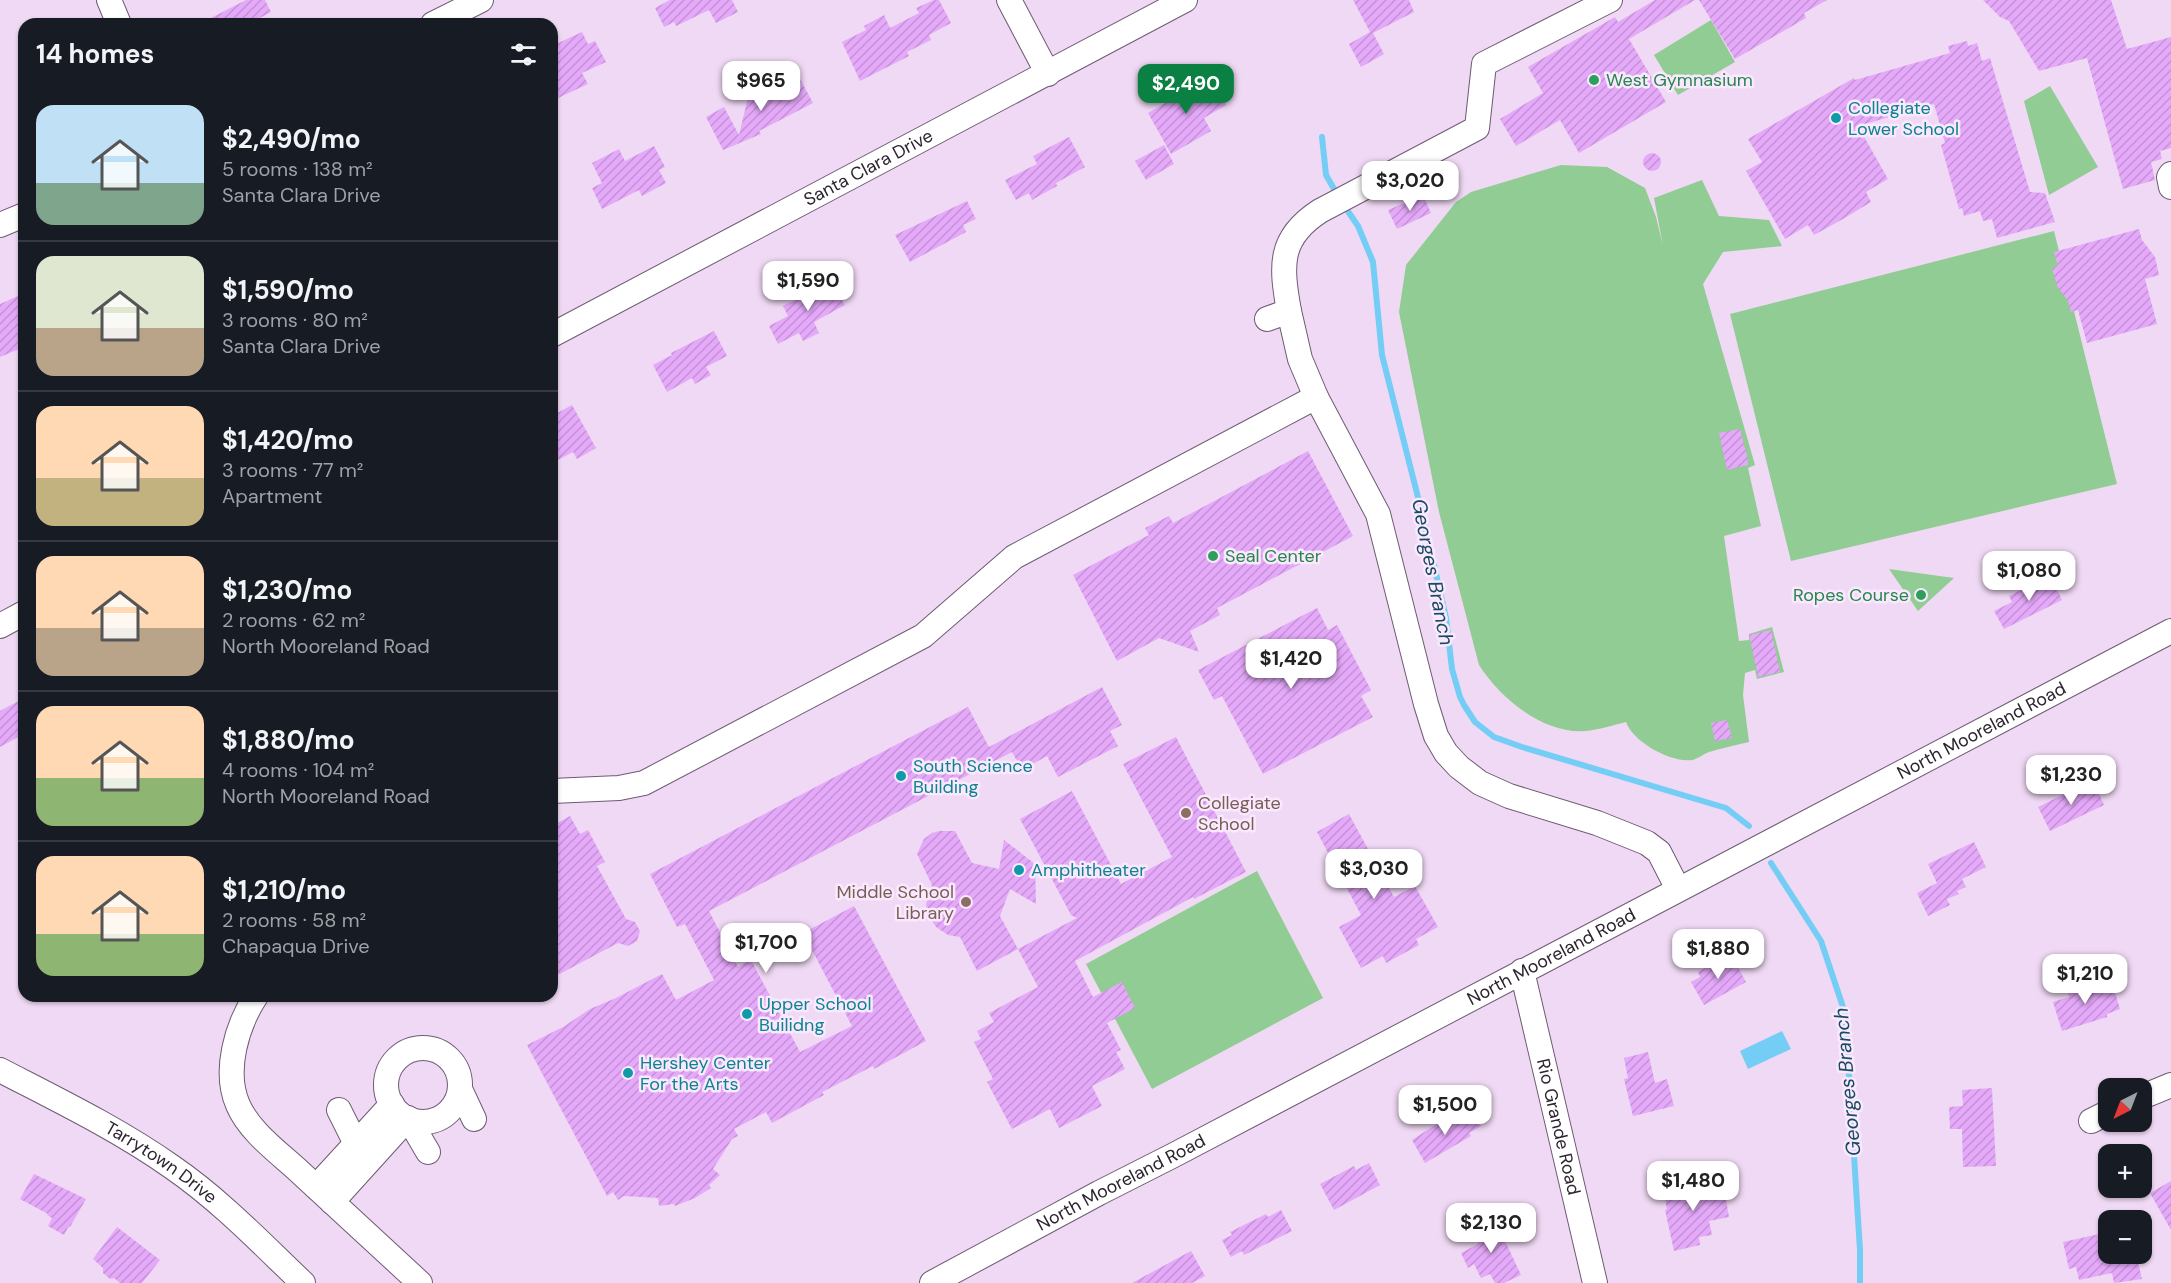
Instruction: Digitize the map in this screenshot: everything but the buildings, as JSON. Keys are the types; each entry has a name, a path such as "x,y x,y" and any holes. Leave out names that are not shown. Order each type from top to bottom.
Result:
{"street":[{"path":"109,0 116,18"},
{"path":"445,18 481,0"},
{"path":"1009,0 1048,74"},
{"name":"Santa Clara Drive","path":"558,332 1185,0"},
{"path":"1610,0 1484,63 1477,128 1302,222 1286,250 1283,277 1289,311 1289,363 1316,397 1378,514 1426,704 1436,736 1446,753 1480,783 1509,796 1598,823 1647,843 1659,852 1678,889"},
{"path":"2171,174 2169,177 2171,187"},
{"path":"0,225 18,218"},
{"path":"1267,319 1289,311"},
{"path":"558,791 619,788 644,783 923,636 1014,557 1316,397"},
{"path":"0,626 18,617"},
{"name":"North Mooreland Road","path":"932,1283 1099,1192 1182,1151 2171,631"},
{"name":"Rio Grande Road","path":"1522,971 1595,1283"},
{"path":"252,1002 234,1048 233,1089 237,1104 249,1123 420,1283"},
{"path":"428,1152 388,1095 387,1084 393,1064 400,1056 420,1048 441,1052 450,1059 456,1068 460,1089 474,1119"},
{"name":"Tarrytown Drive","path":"0,1070 129,1137 175,1168 219,1204 303,1283"},
{"path":"2152,1093 2171,1085"},
{"path":"400,1111 419,1121 431,1121 442,1117 457,1100 460,1089"},
{"path":"339,1110 356,1144"},
{"path":"324,1194 400,1111"},
{"path":"324,1194 356,1144 400,1111"}],"green space":[{"path":"1711,20 1735,62 1678,95 1654,55"},
{"path":"2050,86 2098,167 2049,195 2024,101"},
{"path":"1561,165 1607,167 1645,188 1656,217 1663,246 1654,198 1702,180 1719,216 1769,220 1782,246 1723,252 1703,284 1755,465 1748,468 1761,526 1724,536 1739,641 1749,640 1749,634 1772,627 1784,672 1757,679 1755,670 1745,673 1743,695 1749,742 1709,752 1692,760 1674,758 1654,750 1636,737 1626,722 1585,731 1554,727 1524,712 1499,690 1479,665 1439,512 1399,312 1406,265 1456,202 1471,192"},
{"path":"2054,231 2117,484 1791,561 1730,314"},
{"name":"Ropes Course","path":"1889,569 1954,578 1918,611"},
{"path":"1257,871 1323,998 1152,1089 1086,964"}],"water":[{"path":"1782,1031 1791,1049 1748,1069 1740,1051"}],"waterway":[{"name":"Georges Branch","path":"1322,137 1326,175 1338,196"},
{"name":"Georges Branch","path":"1343,204 1358,226 1373,262 1382,355 1446,618 1452,669 1460,697 1475,722 1494,737 1522,747 1726,808 1749,826"},
{"name":"Georges Branch","path":"1771,863 1821,941 1845,1013 1860,1250 1860,1283"}],"place":[{"name":"West Gymnasium","path":"1594,80"},
{"name":"Collegiate Lower School","path":"1836,118"},
{"name":"Seal Center","path":"1213,556"},
{"name":"Ropes Course","path":"1921,595"},
{"name":"South Science Building","path":"901,776"},
{"name":"Collegiate School","path":"1186,813"},
{"name":"Amphitheater","path":"1019,870"},
{"name":"Middle School Library","path":"966,902"},
{"name":"Upper School Builidng","path":"747,1014"},
{"name":"Hershey Center For the Arts","path":"628,1073"}]}
